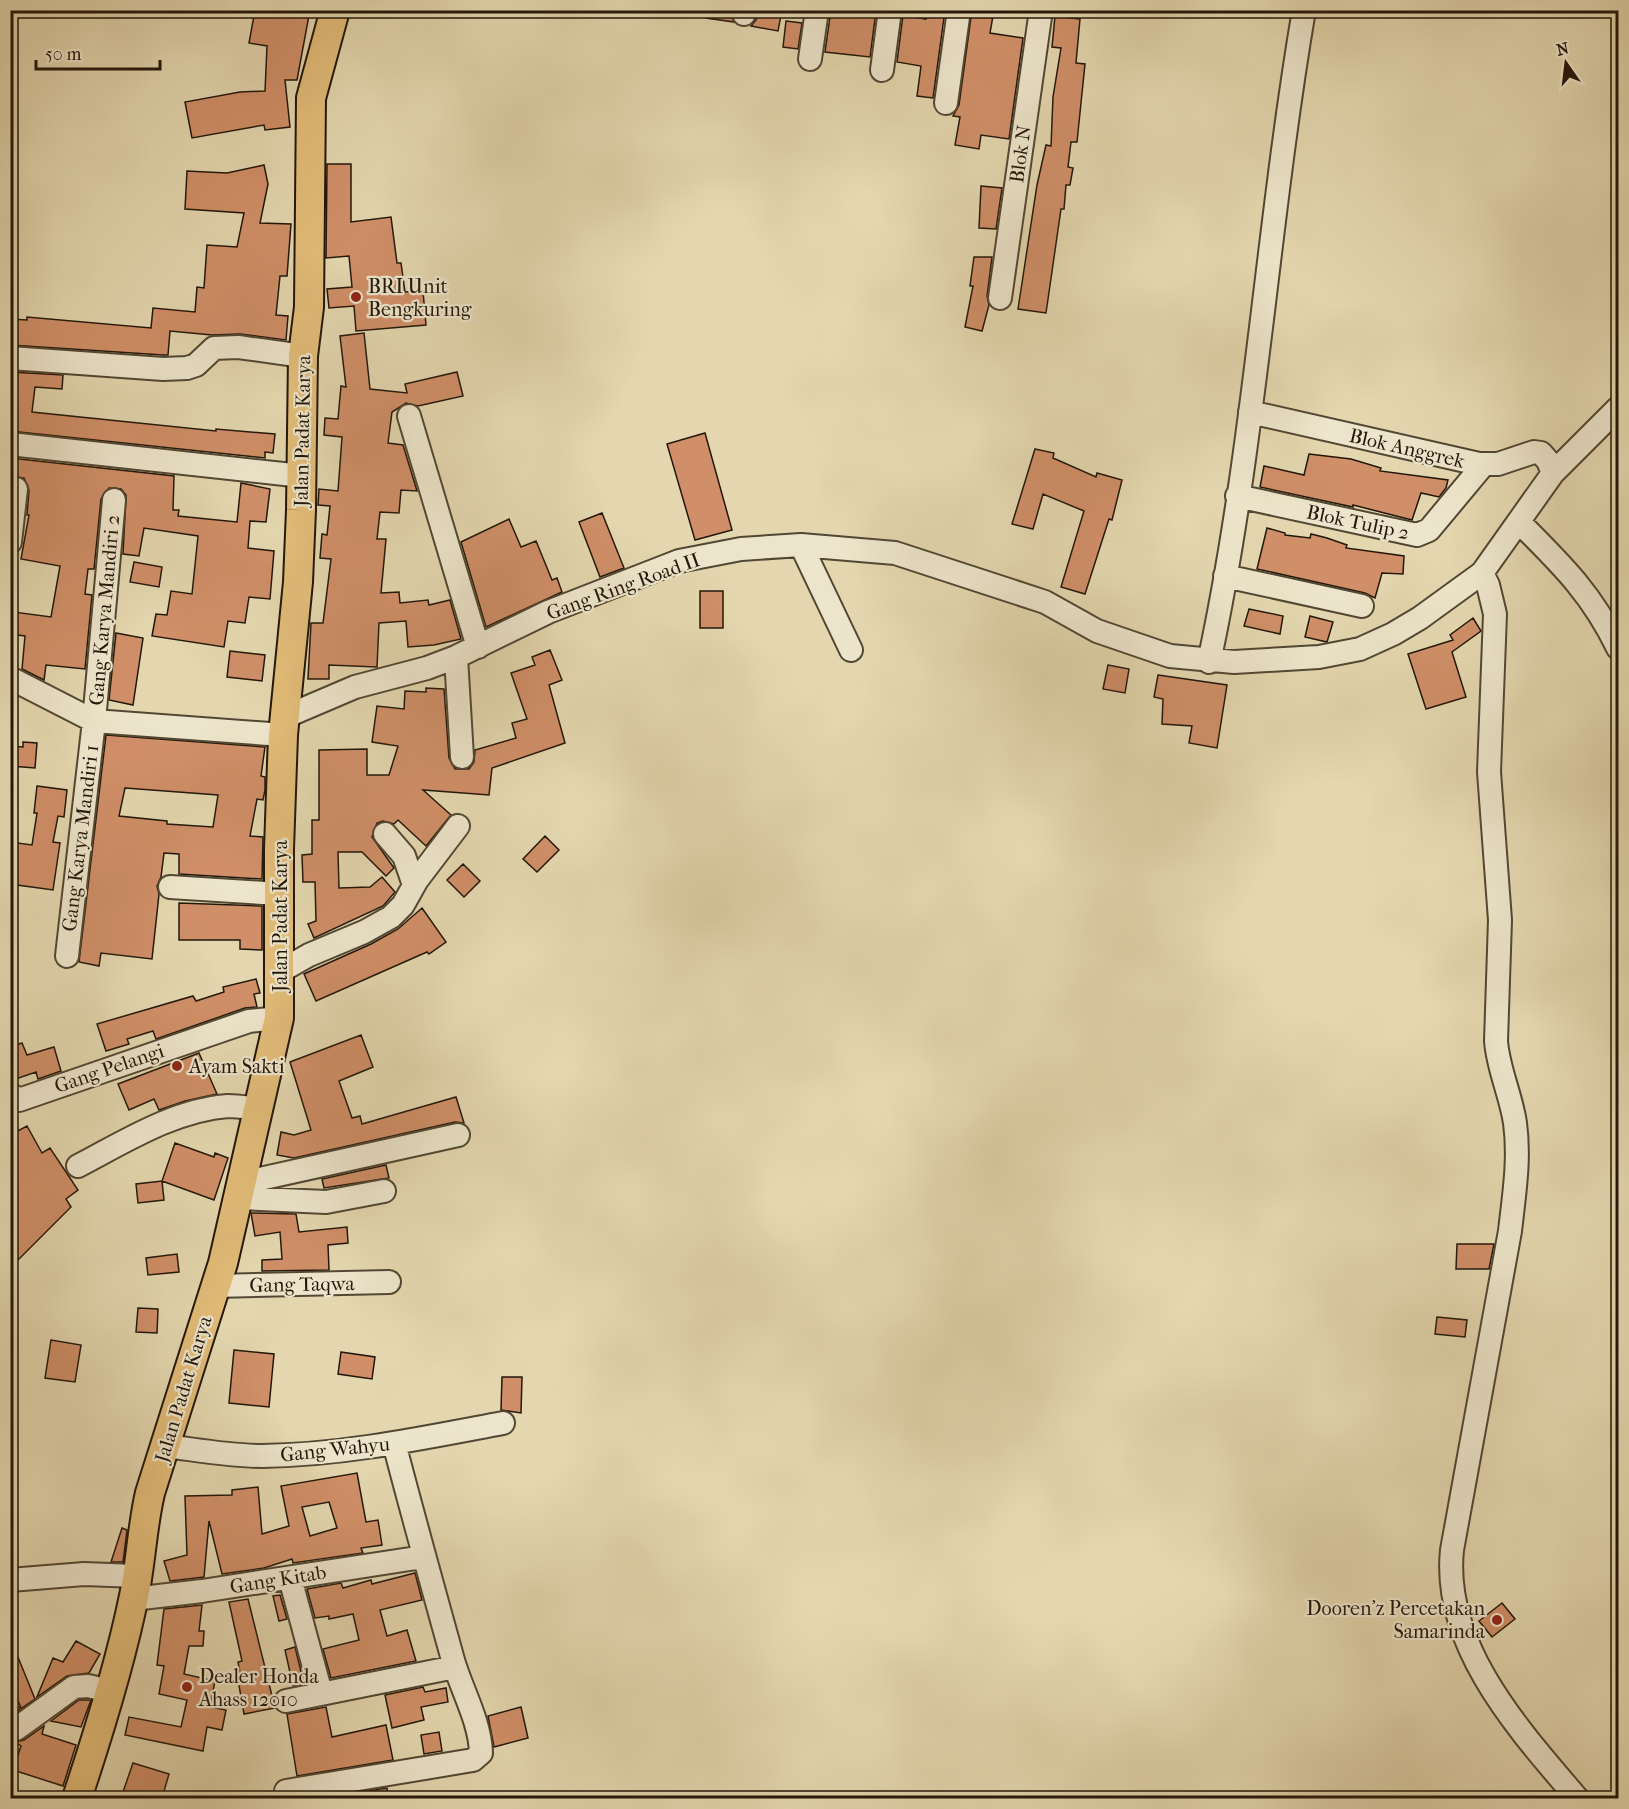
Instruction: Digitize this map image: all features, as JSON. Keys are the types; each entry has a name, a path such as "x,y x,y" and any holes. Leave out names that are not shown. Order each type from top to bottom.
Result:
{"main road":[{"name":"Jalan Padat Karya","path":"77,1798 110,1691 135,1588 150,1493 215,1286 241,1190 279,1018 281,971 279,894 285,725 298,582 303,356 309,307 311,99 335,10"}],"street":[{"path":"810,60 817,10"},
{"path":"882,70 890,10"},
{"path":"946,103 959,10"},
{"name":"Blok N","path":"1000,298 1041,10"},
{"path":"1209,662 1225,576 1250,412 1285,124 1304,10"},
{"path":"10,358 163,369 196,365 214,348 238,347 303,356"},
{"name":"Gang Ring Road II","path":"285,725 355,687 427,668 456,657 548,612 680,561 741,549 801,544 895,553 1045,602 1097,631 1170,656 1209,662 1298,658 1360,649 1393,634 1420,618 1482,573 1520,523 1553,473 1618,408"},
{"name":"Blok Anggrek","path":"1250,412 1484,464 1498,464 1534,452 1541,453 1548,460 1553,473"},
{"path":"409,416 478,647"},
{"path":"10,444 302,476"},
{"name":"Blok Tulip 2","path":"1237,496 1417,535 1429,530 1484,464"},
{"path":"10,542 16,489"},
{"name":"Gang Karya Mandiri 2","path":"94,721 114,500"},
{"path":"1520,523 1570,574 1595,605 1618,648"},
{"path":"801,544 851,650"},
{"path":"1482,573 1488,585 1495,614 1489,772 1500,920 1497,1061 1515,1120 1516,1179 1510,1230 1452,1550 1451,1594 1470,1646 1503,1709 1577,1798"},
{"path":"1225,576 1362,606"},
{"path":"456,657 462,757"},
{"path":"10,678 94,721 285,725"},
{"name":"Gang Karya Mandiri 1","path":"67,956 94,721"},
{"path":"281,971 309,955 364,932 391,917 403,905 414,885 458,825"},
{"path":"385,834 404,856 414,885"},
{"path":"170,887 279,894"},
{"name":"Gang Pelangi","path":"13,1103 249,1021 279,1018"},
{"path":"78,1166 142,1132 170,1121 229,1106 260,1109"},
{"path":"241,1190 458,1135"},
{"path":"241,1190 326,1202 384,1191"},
{"name":"Gang Taqwa","path":"215,1286 390,1282"},
{"name":"Gang Wahyu","path":"166,1446 260,1456 394,1443 503,1423"},
{"path":"286,1791 374,1778 478,1758 481,1753 478,1736 423,1557 394,1443"},
{"name":"Gang Kitab","path":"10,1580 62,1575 135,1588 290,1578 423,1557"},
{"path":"290,1578 321,1694"},
{"path":"286,1701 455,1667"},
{"path":"16,1729 74,1688 88,1686 110,1691"}],"building":[{"path":"255,10 310,10 297,80 285,80 290,127 265,130 264,125 192,138 185,102 240,92 265,91 267,46 249,43"},
{"path":"707,10 730,10 734,22 706,18"},
{"path":"758,10 782,10 778,31 751,26 756,20"},
{"path":"831,10 876,11 870,57 825,52"},
{"path":"927,10 945,10 933,98 917,96 921,66 897,62 903,15 926,19"},
{"path":"972,10 994,10 990,33 1023,38 1009,139 981,135 979,149 955,145 960,117 953,116 959,105"},
{"path":"1055,16 1080,19 1076,63 1085,64 1077,142 1071,142 1068,167 1073,168 1070,185 1066,185 1064,209 1061,209 1046,313 1018,309 1037,185 1046,145 1051,146 1053,97 1061,48 1052,47"},
{"path":"786,21 802,23 798,49 783,47"},
{"path":"327,164 351,164 351,222 391,217 397,263 401,263 405,292 423,291 426,325 356,331 354,306 329,308 327,289 352,287 349,256 326,258"},
{"path":"264,165 268,184 260,223 291,224 287,276 280,276 276,315 288,316 286,340 240,334 212,335 170,331 168,355 10,345 10,319 27,320 27,317 151,328 153,308 195,312 197,287 204,288 207,245 237,247 244,213 185,209 187,171 227,173"},
{"path":"981,186 1002,188 996,229 979,228"},
{"path":"974,257 992,257 987,296 989,305 982,331 965,327 973,286 970,286"},
{"path":"364,333 370,389 407,393 405,384 457,372 463,396 418,406 406,403 392,412 388,443 403,445 417,491 401,490 399,513 380,512 377,539 386,539 381,593 399,592 400,603 428,600 429,605 450,600 461,639 434,645 408,647 406,621 379,623 377,667 329,665 329,679 308,679 311,623 323,623 331,559 320,558 322,534 327,535 330,506 318,505 319,489 338,491 342,437 324,435 325,418 338,419 341,386 346,387 340,336"},
{"path":"10,372 63,375 62,389 35,387 32,412 216,431 216,429 275,434 273,453 265,452 265,458 10,431"},
{"path":"705,433 732,530 695,540 667,444"},
{"path":"1035,449 1054,453 1053,458 1096,477 1097,473 1122,480 1112,520 1109,519 1085,594 1061,587 1084,511 1043,494 1033,529 1012,524"},
{"path":"1309,454 1351,459 1381,468 1380,471 1448,480 1446,488 1439,497 1421,493 1412,520 1353,505 1353,507 1260,487 1264,466 1304,475"},
{"path":"10,458 174,476 173,510 179,510 178,516 237,522 241,483 270,489 266,522 250,521 248,548 274,551 270,599 249,597 245,623 228,621 224,647 152,636 156,614 167,615 171,591 192,594 198,536 144,528 139,556 123,554 126,495 121,489 109,488 101,499 94,569 88,569 85,594 92,595 85,669 46,665 44,680 22,669 25,636 10,634 14,612 51,617 60,566 21,559 29,515 27,515 29,490 24,478 10,477"},
{"path":"602,513 624,568 600,577 579,522"},
{"path":"509,519 521,547 536,541 552,580 557,578 562,592 486,627 461,542"},
{"path":"1267,528 1285,533 1285,535 1310,538 1311,534 1327,538 1347,545 1346,548 1404,556 1403,574 1382,573 1375,598 1365,593 1257,569"},
{"path":"134,562 162,567 159,587 130,582"},
{"path":"700,591 723,591 723,628 700,628"},
{"path":"1249,609 1283,616 1280,634 1244,626"},
{"path":"1310,616 1333,622 1327,642 1305,637"},
{"path":"1473,618 1481,631 1452,652 1466,697 1426,709 1408,654 1453,640 1450,635"},
{"path":"116,633 143,638 133,705 109,700"},
{"path":"550,650 562,680 549,685 565,743 492,768 489,795 423,790 451,815 426,846 398,820 394,824 383,821 377,823 372,837 394,868 386,876 362,852 338,852 339,888 370,887 382,877 395,892 383,906 314,938 308,924 316,921 315,882 303,882 302,855 312,854 312,820 319,820 319,750 367,749 367,775 389,775 398,746 372,742 377,706 404,709 405,691 426,692 426,688 444,689 449,758 455,769 469,769 474,762 475,750 516,738 512,723 527,719 511,673 535,665 532,657"},
{"path":"230,651 265,655 262,681 227,677"},
{"path":"1108,665 1129,669 1125,693 1103,689"},
{"path":"1158,675 1227,685 1217,748 1189,743 1192,726 1162,724 1163,699 1154,697"},
{"path":"106,735 265,747 261,776 265,777 265,790 263,800 257,799 250,836 263,837 262,879 179,874 179,854 164,853 161,877 157,886 159,894 152,959 101,953 99,966 79,962","holes":["125,788 218,795 213,827 167,824 167,821 119,816"]},
{"path":"23,742 37,743 35,768 10,766 10,746 23,747"},
{"path":"37,786 67,790 64,817 58,816 53,842 60,843 53,890 10,884 10,842 32,845 37,813 34,813"},
{"path":"545,836 559,850 537,872 523,859"},
{"path":"463,864 480,881 464,897 447,880"},
{"path":"179,903 262,906 262,950 240,949 240,940 179,940"},
{"path":"422,908 446,942 429,954 427,952 316,1001 304,974 371,944 398,929"},
{"path":"256,979 260,993 254,994 257,1007 245,1008 156,1039 153,1031 127,1039 129,1044 106,1051 97,1024 193,996 196,1001 224,992 223,987"},
{"path":"361,1035 373,1067 339,1081 352,1118 360,1116 362,1124 456,1097 464,1123 455,1122 294,1158 277,1155 281,1132 294,1135 311,1130 290,1062"},
{"path":"22,1043 27,1055 54,1047 61,1071 38,1079 36,1072 10,1081 10,1047"},
{"path":"199,1053 217,1094 159,1110 154,1099 129,1110 118,1084"},
{"path":"27,1126 42,1153 50,1148 78,1190 66,1199 71,1207 10,1268 10,1135"},
{"path":"175,1143 214,1157 215,1153 228,1158 214,1200 162,1181"},
{"path":"386,1165 389,1178 324,1188 322,1179"},
{"path":"162,1181 164,1200 138,1203 136,1184"},
{"path":"251,1213 296,1214 299,1232 347,1227 348,1243 328,1245 329,1270 262,1271 262,1260 282,1259 280,1232 255,1236"},
{"path":"1457,1244 1494,1244 1489,1269 1456,1269"},
{"path":"177,1254 179,1272 148,1275 146,1258"},
{"path":"138,1308 158,1309 157,1333 136,1332"},
{"path":"1437,1317 1467,1320 1465,1337 1435,1334"},
{"path":"51,1340 81,1345 75,1382 45,1378"},
{"path":"234,1350 274,1354 269,1407 229,1403"},
{"path":"341,1352 375,1357 372,1379 338,1374"},
{"path":"502,1377 522,1377 521,1413 501,1410"},
{"path":"357,1473 366,1522 378,1520 382,1545 361,1548 363,1553 293,1563 292,1559 264,1568 222,1574 209,1521 204,1577 170,1581 164,1561 187,1555 185,1496 232,1495 232,1490 258,1487 262,1534 289,1526 281,1486","holes":["329,1502 337,1528 310,1536 302,1507"]},
{"path":"122,1528 127,1530 123,1562 111,1562"},
{"path":"415,1573 422,1600 380,1610 387,1636 407,1630 416,1661 331,1678 323,1649 359,1640 353,1614 329,1619 329,1616 315,1618 307,1589 341,1583 343,1588 371,1580 372,1584"},
{"path":"280,1595 287,1619 279,1621 273,1596"},
{"path":"248,1599 275,1708 244,1714 237,1674 240,1673 238,1662 242,1661 229,1602"},
{"name":"Dooren'z Percetakan Samarinda","path":"1502,1603 1515,1619 1492,1637 1479,1621"},
{"path":"202,1605 199,1631 204,1631 203,1646 189,1646 184,1674 215,1681 210,1707 226,1710 222,1730 207,1727 203,1751 125,1735 129,1717 181,1727 187,1700 159,1694 164,1666 157,1665 164,1609"},
{"path":"11,1640 35,1699 10,1716 10,1705 21,1708 10,1682"},
{"path":"76,1641 100,1654 89,1673 67,1676 37,1697 53,1658 63,1662"},
{"path":"295,1647 304,1684 293,1686 285,1650"},
{"path":"423,1687 425,1692 446,1688 448,1702 421,1707 424,1720 392,1728 385,1695"},
{"path":"79,1700 91,1700 81,1727 51,1721"},
{"path":"326,1707 332,1737 386,1725 393,1760 297,1776 287,1714"},
{"path":"521,1707 528,1738 494,1747 488,1716"},
{"path":"44,1726 42,1734 76,1745 63,1786 13,1770 21,1746 15,1742 24,1740"},
{"path":"439,1732 442,1751 424,1754 421,1735"},
{"path":"133,1763 169,1774 162,1798 143,1798 123,1792"},
{"path":"387,1788 388,1798 323,1798"}],"place":[{"name":"BRI Unit Bengkuring","path":"356,297"},
{"name":"Ayam Sakti","path":"177,1066"},
{"name":"Dooren'z Percetakan Samarinda","path":"1497,1620"},
{"name":"Dealer Honda Ahass 12010","path":"187,1687"}]}
